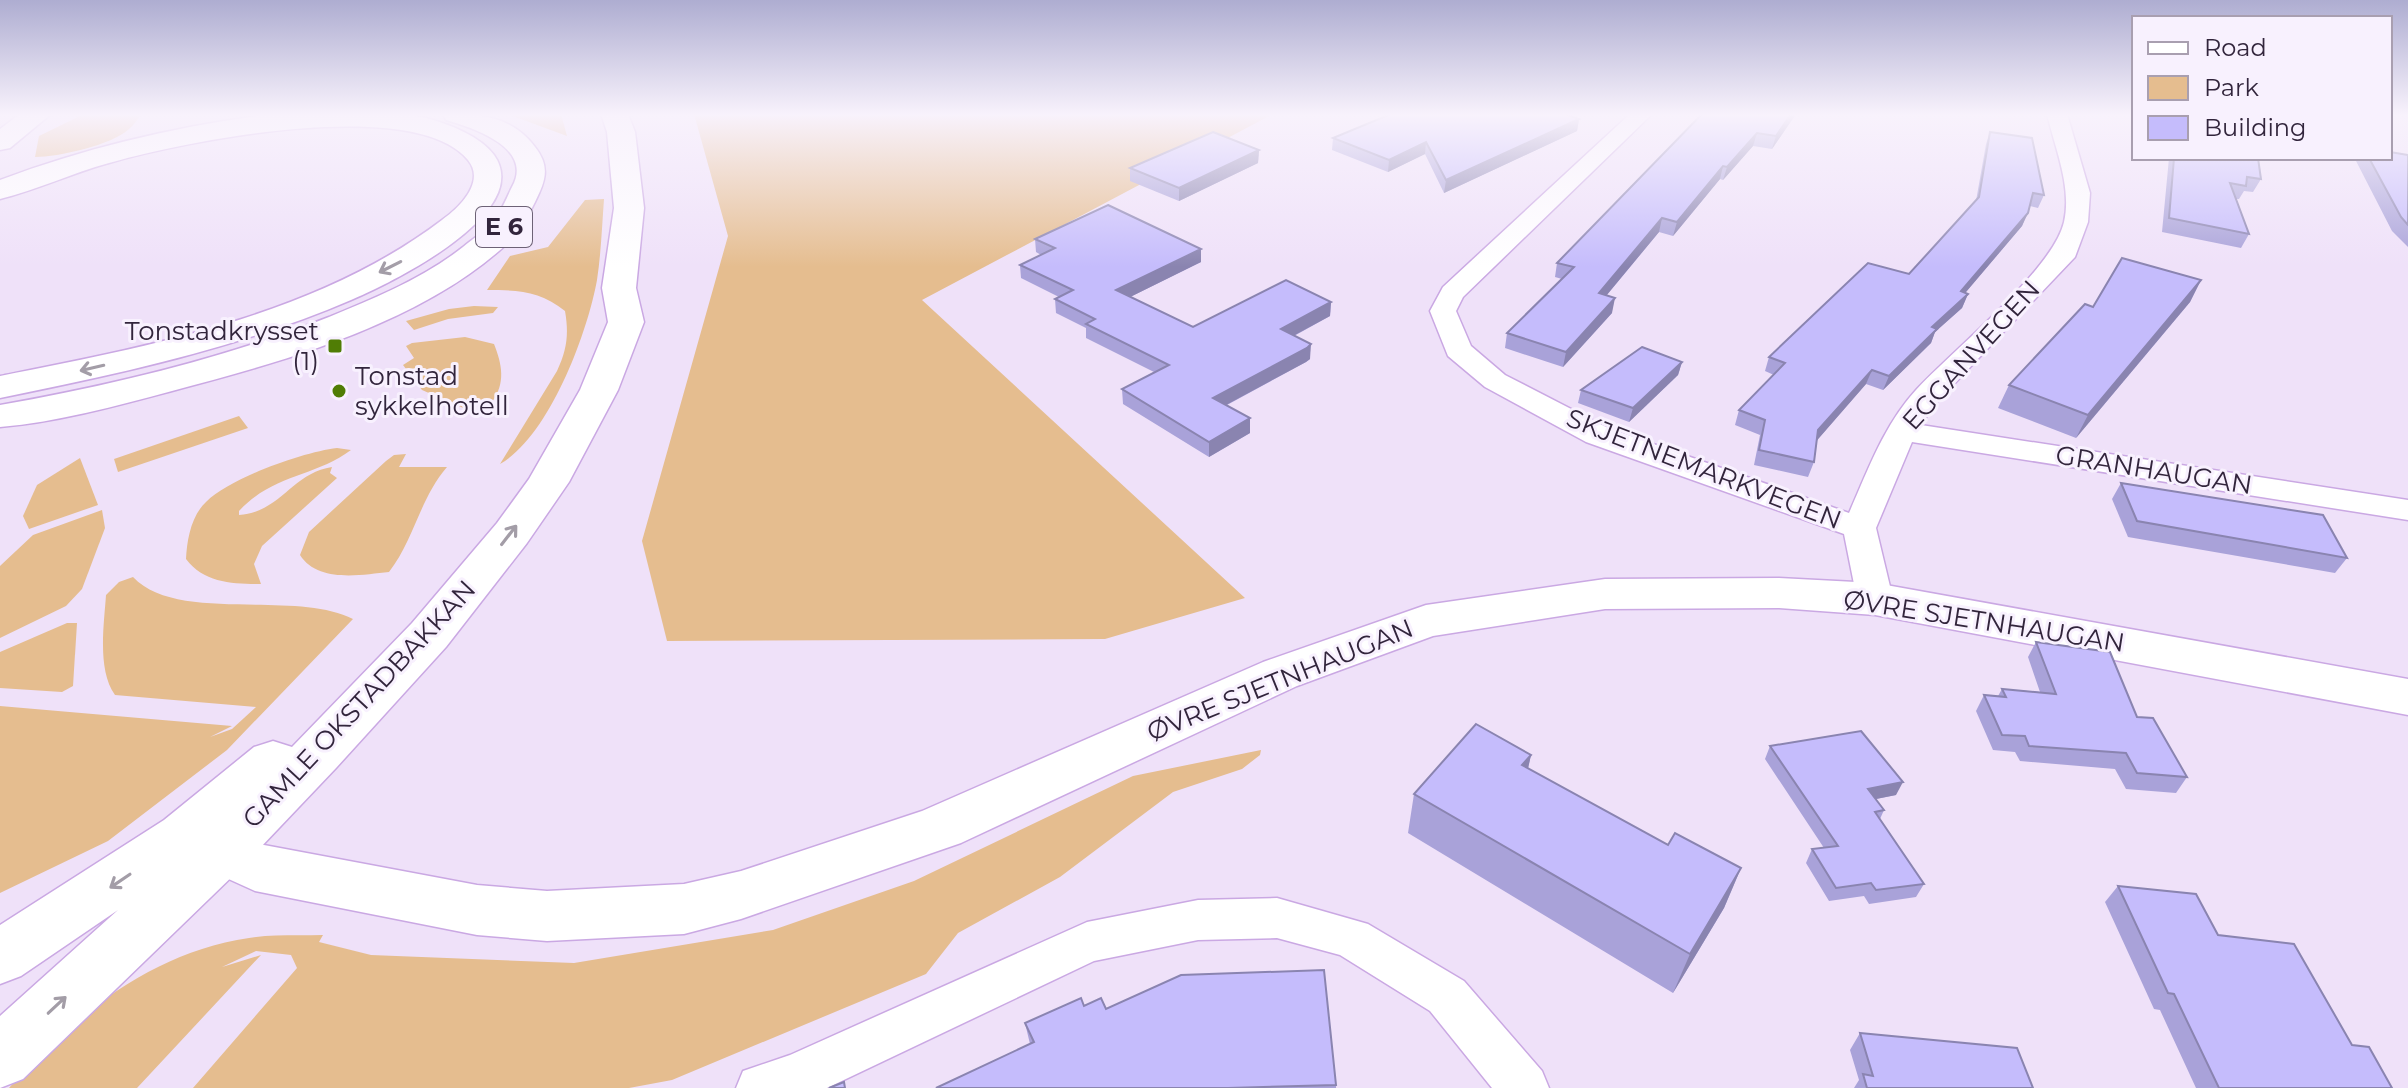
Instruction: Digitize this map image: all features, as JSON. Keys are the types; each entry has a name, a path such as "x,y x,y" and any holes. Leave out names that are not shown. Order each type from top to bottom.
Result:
{"main road":[{"name":"E 6","path":"0,190 73,165"},
{"name":"E 6","path":"0,387 176,346 340,292 397,265 456,225 478,204 487,182 486,165"},
{"name":"E 6","path":"0,416 63,408 176,380 367,316 424,288 499,233 518,212 529,191 532,171 529,165"},
{"name":"GAMLE OKSTADBAKKAN","path":"0,1058 203,844 386,682 512,533 548,482 599,390 626,322 619,288 629,208 624,165"},
{"name":"ØVRE SJETNHAUGAN","path":"203,844 255,867 477,910 547,916 684,909 741,895 941,827 1280,674 1426,621 1605,594 1779,593 1875,599 2408,697"},
{"name":"GAMLE OKSTADBAKKAN","path":"0,957 203,844"}],"street":[{"name":"SKJETNEMARKVEGEN","path":"1588,165 1452,293 1443,311 1458,350 1495,381 1597,435 1859,528"},
{"name":"EGGANVEGEN","path":"1859,528 1901,431 1925,398 2062,257 2076,222 2078,193 2070,165"},
{"name":"GRANHAUGAN","path":"1901,431 2408,510"},
{"path":"1859,528 1875,599"},
{"path":"761,1088 797,1077 1087,942 1198,920 1277,918 1352,938 1447,996 1524,1088"}],"green space":[{"path":"708,165 1177,165 922,300 1245,598 1105,639 667,641 642,541 728,236"},
{"path":"604,199 597,280 575,355 550,408 518,450 500,464 557,371 565,349 567,327 565,311 547,299 519,291 487,290 510,256 548,247 585,200"},
{"path":"498,307 493,313 448,319 414,330 406,321 449,309"},
{"path":"465,337 494,344 501,373 499,388 492,402 476,401 468,410 422,390 403,365 414,358 406,346 412,343"},
{"path":"239,416 248,428 118,472 114,459"},
{"path":"337,448 351,450 323,466 266,490 239,511 239,515 266,507 318,471 332,467 330,473 337,478 262,546 254,564 261,584 210,577 186,559 193,521 206,502 217,493 249,475 306,455"},
{"path":"406,454 399,467 447,467 430,492 398,560 389,572 340,575 317,570 308,564 300,555 309,532 386,461 394,455"},
{"path":"80,458 98,505 29,529 23,516 37,485"},
{"path":"102,510 105,528 82,589 66,606 0,638 0,566 33,535"},
{"path":"133,577 153,591 178,599 300,606 353,619 227,750 108,841 0,893 0,706 232,726 210,737 232,729 256,707 115,695 109,685 104,660 106,595 119,582"},
{"path":"67,623 77,623 73,686 62,692 0,688 0,652"},
{"path":"1261,750 1260,755 1242,769 1173,792 1060,877 958,933 926,974 672,1080 629,1088 193,1088 297,968 291,955 256,951 222,967 261,955 137,1088 9,1088 60,1036 116,991 179,958 213,946 258,937 323,935 319,942 371,955 574,963 773,930 914,881 1133,776"}],"building":[{"path":"1137,165 1228,165 1179,188 1130,168"},
{"path":"1438,165 1479,165 1446,180"},
{"path":"1653,165 1729,165 1723,166 1677,222 1662,218 1599,293 1615,298 1566,352 1507,333 1574,267 1557,263"},
{"path":"1984,165 2038,165 2044,195 2033,193 2028,213 1961,291 1968,294 1932,327 1937,329 1889,376 1872,370 1818,430 1814,462 1759,450 1765,420 1739,410 1785,363 1769,357 1868,263 1909,274 1979,197"},
{"path":"2173,165 2259,165 2261,179 2247,177 2246,186 2230,183 2249,234 2169,218"},
{"path":"2373,165 2408,165 2408,225"},
{"path":"1108,205 1201,249 1116,290 1193,327 1286,280 1331,302 1281,329 1311,344 1307,348 1213,398 1250,418 1209,442 1122,389 1169,365 1086,324 1095,319 1055,299 1073,290 1020,265 1055,248 1035,239"},
{"path":"2122,258 2201,280 2088,415 2009,385 2085,304 2093,307"},
{"path":"1642,347 1682,362 1633,408 1581,390"},
{"path":"2121,483 2323,515 2347,558 2137,521"},
{"path":"2036,642 2110,652 2137,717 2153,718 2187,777 2137,773 2126,753 2029,746 2025,736 2002,735 1984,695 2006,697 2002,689 2056,694"},
{"path":"1476,724 1531,755 1522,765 1668,845 1675,833 1741,868 1690,954 1414,794"},
{"path":"1861,731 1903,782 1868,789 1884,810 1875,812 1924,884 1876,890 1871,883 1836,888 1812,849 1838,846 1770,746"},
{"path":"2118,886 2196,894 2218,935 2294,944 2352,1045 2369,1047 2392,1088 2219,1088 2174,994 2168,993"},
{"path":"1324,970 1336,1085 936,1088 1034,1042 1025,1023 1081,998 1084,1006 1101,998 1106,1009 1181,975"},
{"path":"1860,1033 2017,1048 2033,1088 1867,1088 1863,1074 1873,1076"},
{"path":"844,1082 845,1088 829,1088"}],"place":[{"name":"Tonstadkrysset (1)","path":"335,346"},
{"name":"Tonstad sykkelhotell","path":"339,391"}]}
